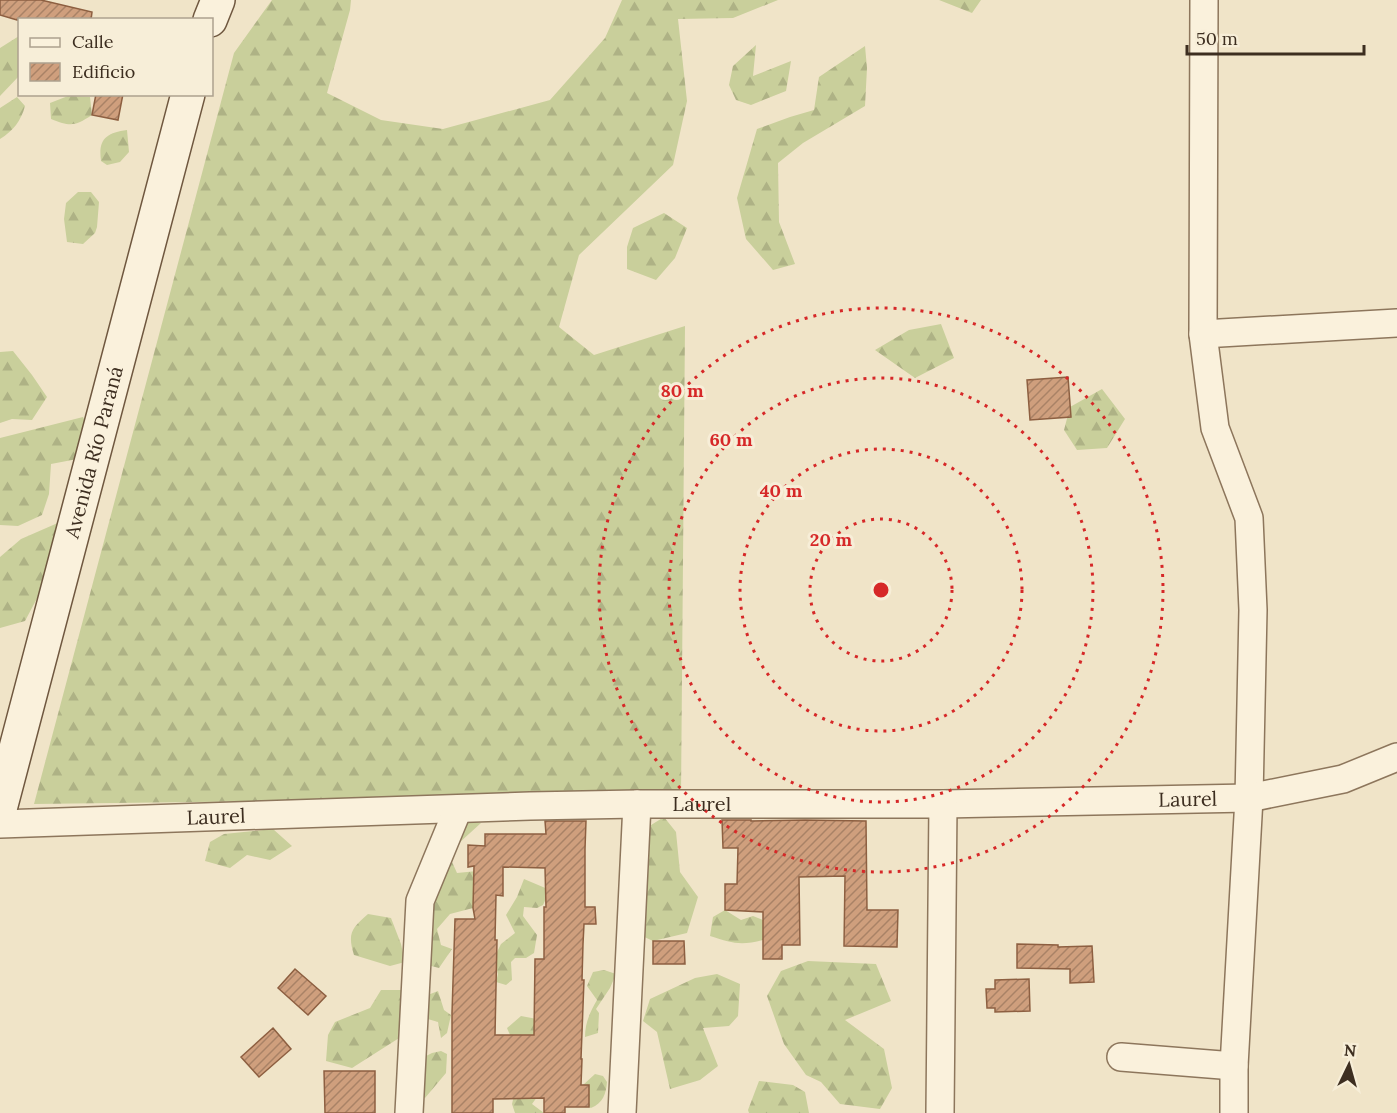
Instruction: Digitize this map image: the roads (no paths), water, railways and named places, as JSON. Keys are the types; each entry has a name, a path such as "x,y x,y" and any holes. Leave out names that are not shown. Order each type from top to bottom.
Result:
{"main road":[{"path":"211,18 218,0"},
{"name":"Avenida Río Paraná","path":"0,809 187,96"}],"street":[{"path":"1204,0 1203,334 1215,428 1249,518 1253,610 1249,798 1234,1066 1234,1113"},
{"path":"1203,334 1397,323"},
{"name":"Laurel","path":"0,824 530,806 943,804 1249,798 1343,779 1397,757"},
{"path":"622,1113 637,804"},
{"path":"940,1113 943,804"},
{"path":"409,1113 420,901 458,809"},
{"path":"1121,1057 1234,1066"}]}
